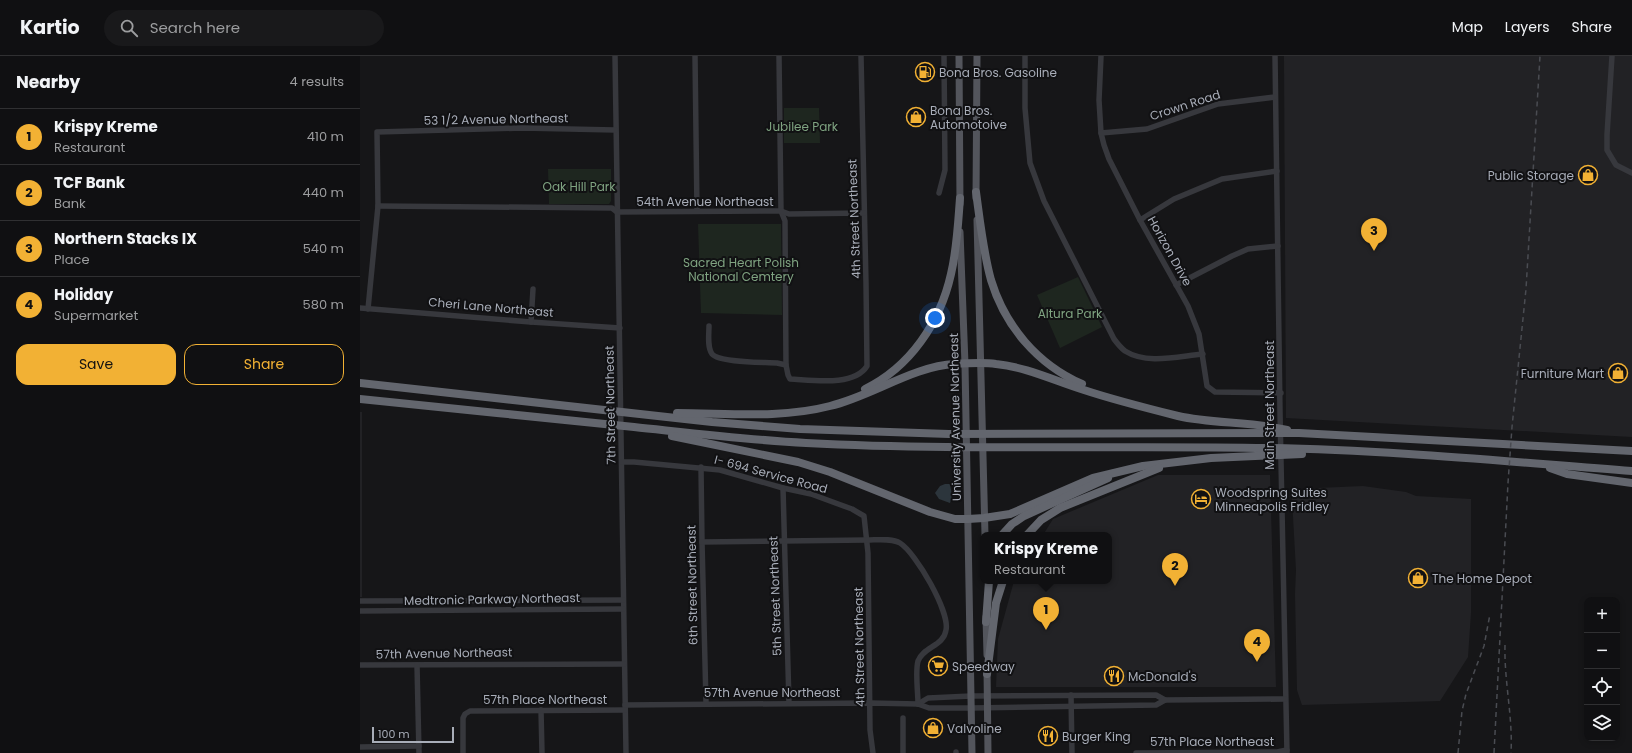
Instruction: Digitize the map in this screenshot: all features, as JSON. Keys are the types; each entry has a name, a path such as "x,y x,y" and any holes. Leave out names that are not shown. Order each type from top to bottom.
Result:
{"highway":[{"path":"976,192 991,279 1003,309 1019,335 1043,361 1067,377 1092,389 1137,404"},
{"path":"821,408 848,398 881,380 903,362 925,336 941,306 951,274 960,198"},
{"path":"634,413 774,414 821,408 845,401 926,370 948,365 981,363 1010,366 1092,392 1185,417 1266,425 1299,433"},
{"path":"360,381 370,384 600,410 800,429 949,434 1299,433 1632,451"},
{"path":"360,399 801,443 859,446 950,447 1281,448 1387,453 1632,471"},
{"path":"360,403 452,408"},
{"path":"634,427 798,462 830,472 930,512 956,519 984,518 1014,512 1093,478 1143,466 1199,459 1289,454 1387,453"},
{"path":"1615,450 1632,446"},
{"path":"1030,532 1041,520 1068,504 1152,470 1199,459"},
{"path":"1540,464 1567,474 1632,483"},
{"path":"1005,532 1016,521 1028,513 1110,477 1143,466"},
{"path":"986,622 989,584"},
{"path":"987,674 996,603 1002,584"}],"main road":[{"name":"University Avenue Northeast","path":"959,56 960,198 965,364 972,753"},
{"path":"977,56 976,192 985,532"},
{"path":"986,584 988,753"}],"street":[{"name":"7th Street Northeast","path":"615,56 626,753"},
{"path":"695,56 697,211"},
{"path":"709,326 710,348 713,355 723,360 786,364 785,221 781,211 779,56"},
{"name":"4th Street Northeast","path":"786,364 790,379 826,380 856,377 864,372 867,366 861,56"},
{"path":"939,192 945,170 944,56"},
{"path":"1026,56 1025,108 1030,163 1044,201 1114,339 1125,350 1141,356 1157,358 1203,354"},
{"name":"Horizon Drive","path":"1101,56 1099,100 1101,133 1108,159 1188,306 1199,334 1207,386 1215,392 1281,393"},
{"name":"Main Street Northeast","path":"1275,56 1281,393 1280,463 1287,752"},
{"path":"1612,56 1606,140 1607,150 1616,165 1632,173"},
{"name":"Crown Road","path":"1101,133 1147,129 1218,104 1275,97"},
{"name":"53 1/2 Avenue Northeast","path":"378,206 377,132 522,128 616,130"},
{"path":"1140,220 1174,199 1222,179 1277,170"},
{"path":"368,308 378,206"},
{"name":"54th Avenue Northeast","path":"378,206 612,208 617,212 781,211 789,214 864,213"},
{"path":"1176,285 1248,249 1278,246"},
{"path":"531,322 533,289"},
{"name":"Cheri Lane Northeast","path":"360,308 620,328"},
{"name":"I- 694 Service Road","path":"622,462 702,467 720,470 783,488 811,494 852,509 864,516"},
{"name":"6th Street Northeast","path":"702,467 702,542 706,703"},
{"name":"5th Street Northeast","path":"783,488 789,703"},
{"name":"4th Street Northeast","path":"864,516 868,553 870,730 873,753"},
{"path":"702,542 894,540 906,548 922,570 935,593 946,618 947,625 943,639 925,652 918,661 918,704"},
{"path":"539,599 539,609"},
{"name":"Medtronic Parkway Northeast","path":"360,601 539,599 623,600"},
{"name":"Medtronic Parkway Northeast","path":"360,611 623,609"},
{"name":"57th Avenue Northeast","path":"360,665 624,664"},
{"path":"417,665 419,753"},
{"path":"1071,695 1072,753"},
{"name":"57th Avenue Northeast","path":"918,704 928,698 972,696 1156,695 1165,700"},
{"name":"57th Avenue Northeast","path":"625,707 706,703 870,702 918,704 929,708 1071,707 1156,705 1165,700 1285,699"},
{"name":"57th Place Northeast","path":"463,753 462,724 465,714 475,710 541,710 625,707"},
{"path":"541,710 542,753"},
{"path":"903,718 903,753"},
{"path":"360,747 419,746"},
{"name":"57th Place Northeast","path":"1136,753 1287,752"}],"shaded area":[{"path":"1284,56 1632,56 1632,437 1286,418"},
{"path":"360,412 362,412 362,597 360,597"},
{"path":"1158,475 1270,475 1276,687 996,687 998,639 1013,584 1112,584 1112,532 1045,532 1053,519"},
{"path":"950,484 952,496 950,503 939,499 935,493 940,486"},
{"path":"1363,486 1406,492 1416,496 1471,499 1471,613 1468,657 1440,701 1302,705 1297,690 1296,570 1292,499 1295,489"}],"green space":[{"name":"Jubilee Park","path":"784,108 819,108 820,143 784,143"},
{"name":"Oak Hill Park","path":"548,169 611,169 611,201 609,204 549,204"},
{"name":"Sacred Heart Polish National Cemtery","path":"698,224 781,224 782,315 701,313"},
{"name":"Altura Park","path":"1078,277 1102,327 1060,348 1037,295"}],"railway":[{"path":"1494,753 1508,483 1526,289 1540,56"},
{"path":"1458,753 1462,711 1466,694 1484,646 1490,614"},
{"path":"1505,645 1511,726 1511,753"}],"place":[{"name":"Bona Bros. Gasoline","path":"925,72"},
{"name":"Bona Bros. Automotoive","path":"916,117"},
{"name":"Public Storage","path":"1588,175"},
{"name":"Northern Stacks IX","path":"1374,251"},
{"name":"Furniture Mart","path":"1618,373"},
{"name":"Woodspring Suites Minneapolis Fridley","path":"1201,499"},
{"name":"The Home Depot","path":"1418,578"},
{"name":"TCF Bank","path":"1175,586"},
{"name":"Krispy Kreme","path":"1046,630"},
{"name":"Holiday","path":"1257,662"},
{"name":"Speedway","path":"938,666"},
{"name":"McDonald's","path":"1114,676"},
{"name":"Valvoline","path":"933,728"},
{"name":"Burger King","path":"1048,736"}]}
